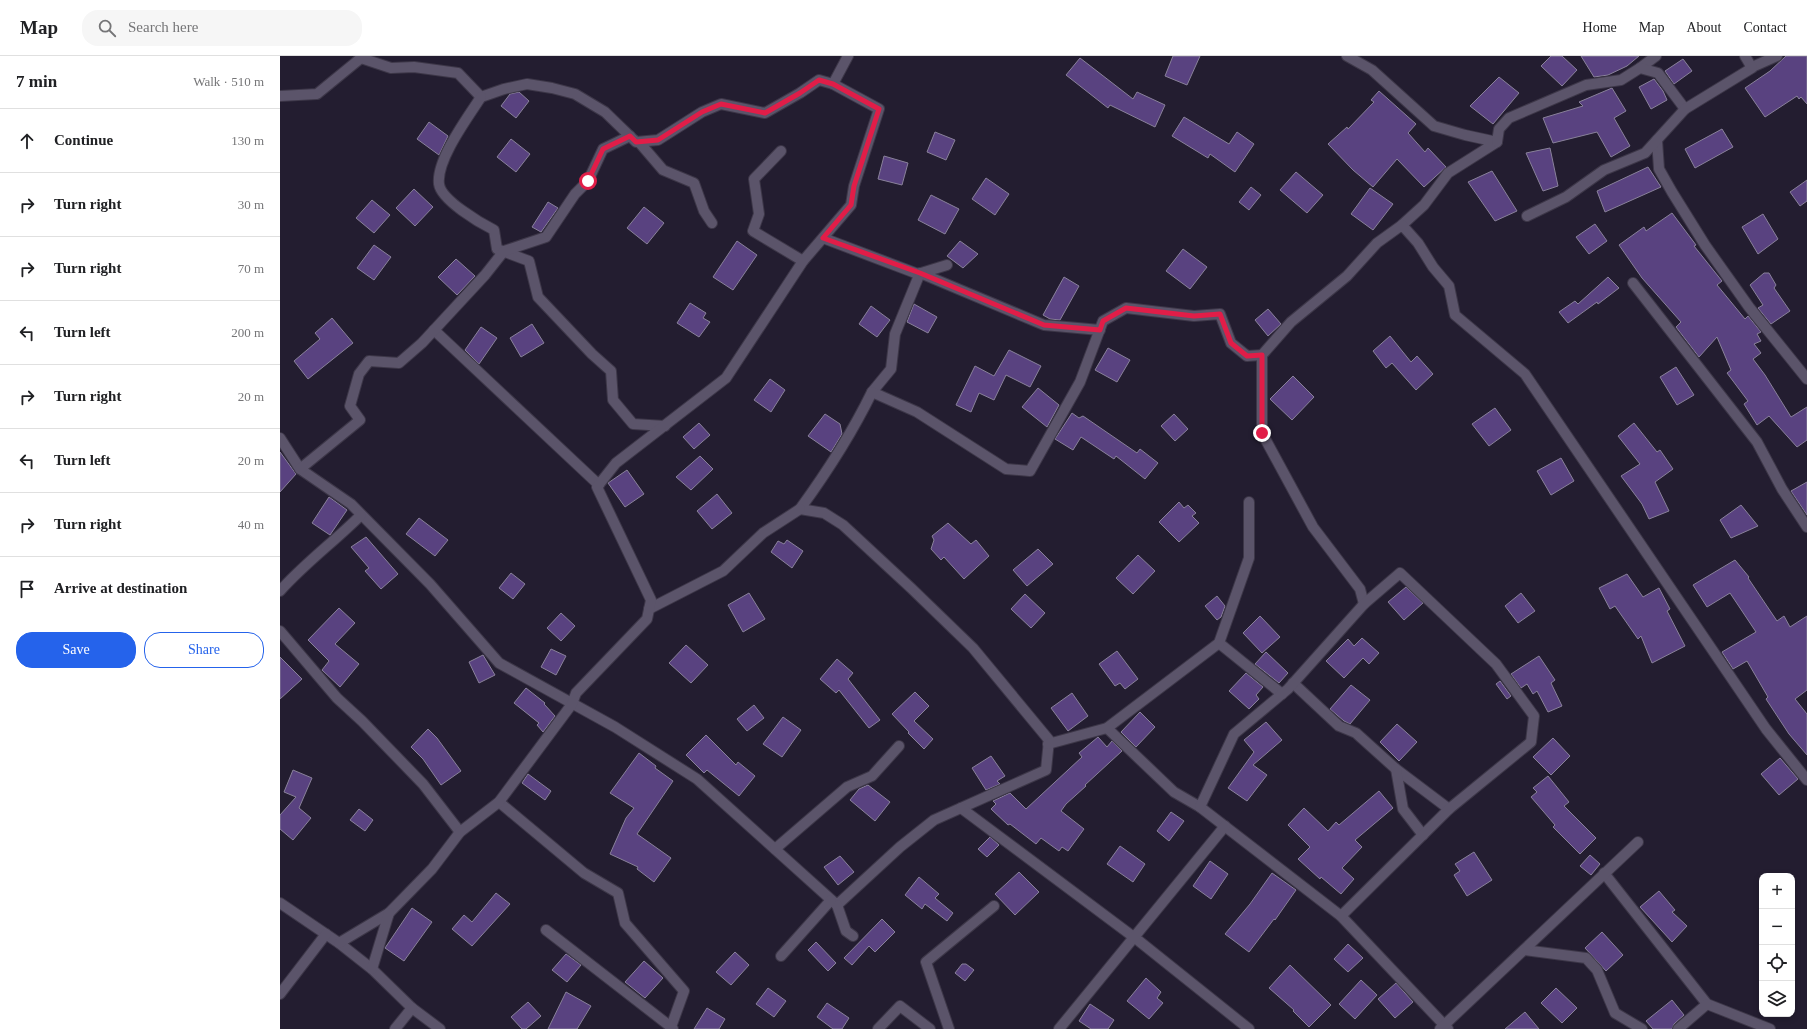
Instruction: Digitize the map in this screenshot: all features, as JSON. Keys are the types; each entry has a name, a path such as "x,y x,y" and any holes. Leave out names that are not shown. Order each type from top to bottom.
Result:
{"street":[{"path":"833,84 848,56"},
{"path":"1347,56 1372,70 1434,126 1497,142"},
{"path":"1364,604 1360,589 1313,527 1262,433 1262,355 1291,322 1347,276 1377,243 1424,205 1448,173 1497,142 1499,129 1509,118 1586,85 1621,80 1656,56"},
{"path":"1745,56 1752,68 1750,68"},
{"path":"1527,216 1566,197 1604,170 1645,154 1685,110 1750,68 1777,56"},
{"path":"280,96 317,94 362,58 391,68 414,66 458,73 481,97"},
{"path":"1640,68 1658,73 1685,110"},
{"path":"338,943 389,913 432,869 460,832 500,802 572,704 576,693 647,619 651,600 597,487 616,463 726,378 803,261 851,205 854,186 879,109 833,84 819,80 765,113 721,104 702,112 658,140 639,142"},
{"path":"665,426 632,424 614,400 611,371 592,354 538,297 529,261 497,249 494,230 477,222 446,196 439,185 439,169 462,125 481,97 504,89 527,84 552,88 575,94 605,112 636,142 639,142 663,170 694,183 704,211 712,223"},
{"path":"300,469 360,420 350,406 359,374 369,361 399,362 434,330 504,251 546,237 575,194 588,181 603,149 630,136"},
{"path":"1657,140 1659,169 1676,199 1705,245 1745,300 1807,379"},
{"path":"781,152 754,179 759,214 753,231 803,261"},
{"path":"1402,224 1418,243 1433,267 1449,286 1455,315 1525,374 1766,729 1807,780"},
{"path":"823,238 920,273 1044,325 1100,330"},
{"path":"920,273 947,265"},
{"path":"649,609 723,571 763,533 800,509 825,475 872,392 891,369 895,334 920,273"},
{"path":"1633,283 1757,442 1782,489 1807,527"},
{"path":"872,392 917,412 1006,469 1030,471 1080,382 1103,321 1126,308 1194,316 1220,314 1231,343 1247,356 1262,355"},
{"path":"434,330 599,485"},
{"path":"280,438 300,469 351,504 430,584 499,663 615,727 697,779 834,902 846,931 853,936"},
{"path":"1048,744 1107,728 1219,643 1249,558 1249,502"},
{"path":"781,956 834,902 934,820 1046,770 1049,740 973,648 911,588 843,525 824,513 800,509"},
{"path":"280,592 298,572 361,514"},
{"path":"1200,807 1234,734 1282,694 1364,604 1400,573 1496,664 1534,716 1531,742 1449,810 1341,916"},
{"path":"280,631 336,698 362,720 423,784 460,832"},
{"path":"1219,643 1282,694"},
{"path":"1293,683 1339,726 1356,733 1396,769 1449,810"},
{"path":"1107,728 1174,792 1200,807 1341,916 1444,1028 1638,842"},
{"path":"775,849 847,786 872,776 899,746"},
{"path":"1396,769 1404,809 1423,835"},
{"path":"500,802 584,873 618,893 625,923 684,992 672,1028 546,930"},
{"path":"961,808 1134,938 1249,1029"},
{"path":"1059,1029 1225,826"},
{"path":"1604,873 1708,1004 1770,1029"},
{"path":"280,904 326,934 372,969 412,1008 440,1029"},
{"path":"949,1029 926,962 994,906"},
{"path":"372,969 389,913"},
{"path":"280,994 326,934"},
{"path":"1524,950 1586,958 1597,970 1616,1013 1642,1029"},
{"path":"1678,1029 1708,1004"},
{"path":"878,1029 900,1006 930,1029"},
{"path":"395,1029 412,1008"}],"building":[{"path":"1173,56 1200,56 1187,85 1165,76"},
{"path":"1551,56 1562,56 1577,70 1562,86 1541,66"},
{"path":"1581,56 1639,56 1627,66 1608,75 1594,77"},
{"path":"1786,56 1807,56 1807,104 1801,97 1799,99 1797,96 1765,117 1745,88 1770,71"},
{"path":"1080,58 1133,99 1137,92 1165,105 1155,127 1110,105 1108,108 1066,75"},
{"path":"1683,59 1692,71 1674,84 1665,71"},
{"path":"1499,77 1519,93 1493,124 1470,106"},
{"path":"1654,79 1663,91 1667,100 1651,109 1639,87"},
{"path":"1612,88 1626,111 1614,118 1630,146 1611,157 1597,132 1553,143 1543,118 1583,106 1579,102"},
{"path":"1379,91 1416,124 1408,133 1425,152 1428,148 1446,167 1424,187 1397,159 1373,187 1353,170 1328,144 1347,127 1348,129 1374,102 1371,100"},
{"path":"519,92 529,101 516,118 501,106 510,94"},
{"path":"1184,117 1229,144 1237,132 1254,144 1235,172 1210,154 1208,158 1172,136"},
{"path":"429,122 448,136 439,155 417,139"},
{"path":"1722,129 1733,147 1695,168 1685,149"},
{"path":"935,132 955,140 946,160 927,152"},
{"path":"511,139 530,154 516,172 497,157"},
{"path":"1550,148 1558,186 1543,191 1526,153"},
{"path":"884,156 908,163 902,185 878,179"},
{"path":"1648,167 1661,187 1605,212 1597,191"},
{"path":"1492,171 1517,211 1495,221 1468,182"},
{"path":"1296,172 1323,195 1307,213 1280,190"},
{"path":"986,178 1009,194 995,215 972,199"},
{"path":"1807,180 1807,201 1800,206 1790,192"},
{"path":"1251,187 1261,195 1249,210 1239,202"},
{"path":"1370,188 1393,204 1373,230 1351,214"},
{"path":"414,189 433,207 415,226 396,208"},
{"path":"931,195 959,209 945,234 918,220"},
{"path":"372,200 390,215 374,233 356,218"},
{"path":"548,202 558,208 541,232 532,227"},
{"path":"644,207 664,223 647,244 627,228"},
{"path":"1672,213 1696,245 1694,246 1722,281 1717,285 1745,319 1748,316 1761,332 1757,334 1761,341 1754,344 1761,353 1753,359 1765,375 1791,417 1807,407 1807,440 1797,447 1769,416 1757,425 1744,404 1748,401 1727,373 1731,370 1717,337 1699,357 1676,327 1681,322 1642,278 1619,245 1644,227 1646,231"},
{"path":"1763,214 1778,239 1758,254 1742,227"},
{"path":"1595,224 1607,241 1589,254 1576,237"},
{"path":"737,241 757,255 733,290 713,277"},
{"path":"960,241 978,254 963,268 947,256"},
{"path":"374,245 391,257 374,280 357,268"},
{"path":"1183,249 1207,267 1190,289 1166,271"},
{"path":"456,259 475,276 457,295 438,277"},
{"path":"1764,273 1769,273 1776,285 1774,288 1790,311 1771,324 1758,308 1763,305 1750,285"},
{"path":"1064,277 1079,286 1060,320 1050,319 1043,315"},
{"path":"1608,277 1619,288 1598,304 1597,302 1568,323 1559,312 1575,301 1578,304"},
{"path":"690,303 706,313 703,318 710,322 699,337 677,323"},
{"path":"914,304 937,317 928,333 907,322"},
{"path":"871,306 890,320 877,337 859,324"},
{"path":"1268,309 1281,324 1268,336 1255,320"},
{"path":"332,318 353,343 308,379 294,361 320,339 315,333"},
{"path":"532,324 544,343 521,357 510,338"},
{"path":"481,327 497,338 479,364 465,350"},
{"path":"1390,336 1411,362 1417,356 1433,374 1416,390 1392,363 1386,368 1373,351"},
{"path":"1108,348 1130,360 1117,382 1095,370"},
{"path":"1009,350 1041,366 1030,387 1006,375 994,400 979,393 971,412 956,405 975,366 994,376"},
{"path":"1676,367 1694,395 1677,405 1660,377"},
{"path":"1293,376 1314,397 1292,420 1270,399"},
{"path":"770,379 785,390 771,412 754,400"},
{"path":"1038,388 1059,405 1047,427 1022,407"},
{"path":"1495,408 1511,430 1489,446 1472,424"},
{"path":"1072,413 1079,418 1083,416 1137,453 1140,449 1158,463 1145,479 1116,456 1114,459 1081,437 1073,450 1055,439"},
{"path":"825,414 840,424 842,434 831,452 808,436"},
{"path":"1174,414 1188,429 1175,441 1161,426"},
{"path":"699,423 710,435 694,449 683,437"},
{"path":"1634,423 1657,452 1660,450 1673,469 1655,482 1669,511 1649,519 1642,504 1621,476 1640,464 1618,436"},
{"path":"280,452 296,474 280,492"},
{"path":"700,456 713,469 691,490 676,477"},
{"path":"1561,458 1574,481 1551,495 1537,471"},
{"path":"627,470 644,494 625,507 608,483"},
{"path":"1807,482 1807,515 1791,491"},
{"path":"717,494 732,513 712,529 697,511"},
{"path":"329,497 347,510 330,535 312,523"},
{"path":"1179,502 1184,508 1188,505 1196,513 1192,516 1199,523 1179,542 1159,522"},
{"path":"1741,505 1758,526 1731,538 1720,520"},
{"path":"419,518 448,540 435,556 406,534"},
{"path":"948,523 971,544 976,540 989,556 964,579 944,557 941,560 931,549 934,540 932,536"},
{"path":"366,537 398,574 381,589 365,571 369,568 351,547"},
{"path":"787,540 803,551 792,568 771,552 778,541 784,544"},
{"path":"1038,549 1053,564 1027,586 1013,570"},
{"path":"1138,555 1155,571 1133,594 1116,578"},
{"path":"1735,560 1749,577 1748,578 1777,621 1784,616 1790,627 1807,616 1807,690 1795,699 1807,714 1807,755 1789,734 1766,699 1768,697 1747,661 1733,669 1722,652 1756,632 1730,593 1707,607 1693,585"},
{"path":"511,573 525,584 513,599 499,588"},
{"path":"1627,574 1643,597 1659,588 1670,609 1667,611 1685,646 1652,663 1641,636 1638,639 1615,606 1610,609 1599,588"},
{"path":"1406,587 1423,603 1404,620 1388,602"},
{"path":"749,593 765,619 743,632 728,605"},
{"path":"1521,593 1535,611 1518,623 1505,606"},
{"path":"1025,594 1045,613 1031,628 1011,609"},
{"path":"1217,596 1225,606 1221,617 1217,620 1205,606"},
{"path":"339,608 355,623 335,644 359,664 340,687 322,670 329,661 308,640"},
{"path":"561,613 575,626 561,641 547,628"},
{"path":"1260,616 1280,637 1262,653 1243,633"},
{"path":"1362,638 1379,653 1369,664 1363,658 1344,678 1326,661 1348,639 1354,646"},
{"path":"686,645 708,665 691,683 669,663"},
{"path":"551,649 566,656 556,675 541,667"},
{"path":"1117,651 1138,679 1125,689 1120,683 1115,686 1099,664"},
{"path":"1266,652 1288,673 1279,683 1255,664"},
{"path":"483,655 495,675 479,683 469,662"},
{"path":"1539,656 1555,680 1551,683 1562,706 1548,712 1537,691 1533,694 1527,684 1521,688 1511,674"},
{"path":"280,657 302,679 280,699"},
{"path":"837,659 853,673 848,679 880,720 869,728 839,690 836,693 820,679"},
{"path":"1246,673 1263,687 1256,695 1259,699 1249,709 1229,691"},
{"path":"1500,681 1511,696 1507,699 1496,684"},
{"path":"1351,685 1370,700 1350,724 1330,709"},
{"path":"526,688 545,703 544,704 555,716 543,732 537,725 539,723 514,703"},
{"path":"915,692 929,706 914,721 933,739 924,749 892,714"},
{"path":"1072,693 1088,716 1068,731 1051,708"},
{"path":"754,705 764,718 747,731 737,719"},
{"path":"1140,712 1155,727 1136,747 1121,732"},
{"path":"783,717 801,730 782,757 763,744"},
{"path":"1266,722 1282,740 1253,765 1267,775 1247,801 1228,788 1254,752 1244,740"},
{"path":"1397,724 1417,742 1399,761 1380,742"},
{"path":"428,729 437,738 461,771 441,785 423,759 411,747"},
{"path":"706,735 736,765 738,762 755,776 739,796 707,770 704,773 686,755"},
{"path":"1098,737 1107,747 1112,741 1122,751 1085,785 1086,786 1066,804 1061,811 1084,829 1068,851 1062,847 1059,851 1041,838 1036,844 1010,824 1008,825 991,809 996,804 993,801 1010,793 1026,809 1082,757 1079,753"},
{"path":"1553,738 1570,756 1551,775 1533,757"},
{"path":"639,753 656,766 655,768 673,781 637,834 671,858 654,882 637,869 638,867 610,854 626,818 634,808 610,793"},
{"path":"991,756 1005,776 997,781 1000,784 986,790 972,768"},
{"path":"1780,758 1798,779 1779,795 1761,774"},
{"path":"293,770 312,778 299,808 311,818 293,840 280,829 280,815 296,797 284,792"},
{"path":"528,774 551,791 545,800 522,783"},
{"path":"1548,776 1569,802 1564,806 1596,838 1580,854 1553,827 1555,825 1531,797 1537,792 1533,788"},
{"path":"868,785 890,802 875,821 850,800 859,789"},
{"path":"1379,791 1393,808 1355,840 1362,847 1342,868 1354,879 1341,894 1321,877 1320,879 1298,859 1310,847 1288,825 1304,808 1328,831 1336,822 1339,825"},
{"path":"359,809 373,820 365,831 350,820"},
{"path":"1171,812 1184,821 1169,841 1157,831"},
{"path":"990,837 999,845 987,857 978,849"},
{"path":"1120,846 1145,864 1133,882 1107,864"},
{"path":"1474,852 1492,880 1467,896 1454,875 1460,871 1455,864"},
{"path":"1590,855 1600,864 1591,875 1580,866"},
{"path":"840,856 854,872 838,885 824,867"},
{"path":"1210,861 1228,874 1211,899 1193,886"},
{"path":"1019,872 1039,892 1015,915 995,894"},
{"path":"1272,873 1296,890 1275,920 1274,919 1249,952 1225,934 1250,904"},
{"path":"919,877 939,894 935,898 953,913 947,921 925,904 922,909 905,895"},
{"path":"1659,891 1675,910 1672,912 1687,926 1672,942 1640,907"},
{"path":"496,893 510,904 472,946 452,929 464,915 472,922"},
{"path":"412,908 432,922 404,961 385,948"},
{"path":"882,919 895,932 875,952 869,946 852,965 844,958"},
{"path":"1602,932 1623,955 1606,971 1585,948"},
{"path":"816,942 836,963 828,971 808,950"},
{"path":"1348,944 1363,958 1348,972 1334,959"},
{"path":"735,952 749,965 731,985 716,972"},
{"path":"566,954 581,965 567,982 552,970"},
{"path":"644,961 663,978 645,998 625,982"},
{"path":"962,964 966,964 974,970 965,981 955,973"},
{"path":"1290,965 1331,1005 1309,1027 1293,1011 1294,1010 1269,988"},
{"path":"1146,978 1161,992 1157,998 1163,1003 1149,1019 1127,1001"},
{"path":"1361,980 1377,995 1355,1019 1339,1004"},
{"path":"1396,983 1413,1002 1395,1018 1378,999"},
{"path":"768,988 786,1001 774,1017 756,1004"},
{"path":"1556,988 1577,1008 1562,1023 1541,1003"},
{"path":"566,992 591,1006 577,1029 548,1029"},
{"path":"1672,1000 1684,1015 1674,1024 1672,1029 1653,1029 1646,1021"},
{"path":"528,1002 541,1016 526,1029 522,1029 511,1017"},
{"path":"827,1003 849,1018 842,1029 833,1029 817,1017"},
{"path":"1090,1004 1114,1020 1108,1029 1091,1029 1079,1021"},
{"path":"707,1008 725,1019 719,1029 694,1029"},
{"path":"1525,1012 1539,1029 1505,1029"}],"route":[{"path":"588,181 603,149 630,136 636,142 658,140 702,112 721,104 765,113 819,80 833,84 879,109 854,186 851,205 823,238 918,274 920,273 1044,325 1100,330 1103,321 1126,308 1194,316 1220,314 1231,343 1247,356 1262,355 1262,433"}]}
